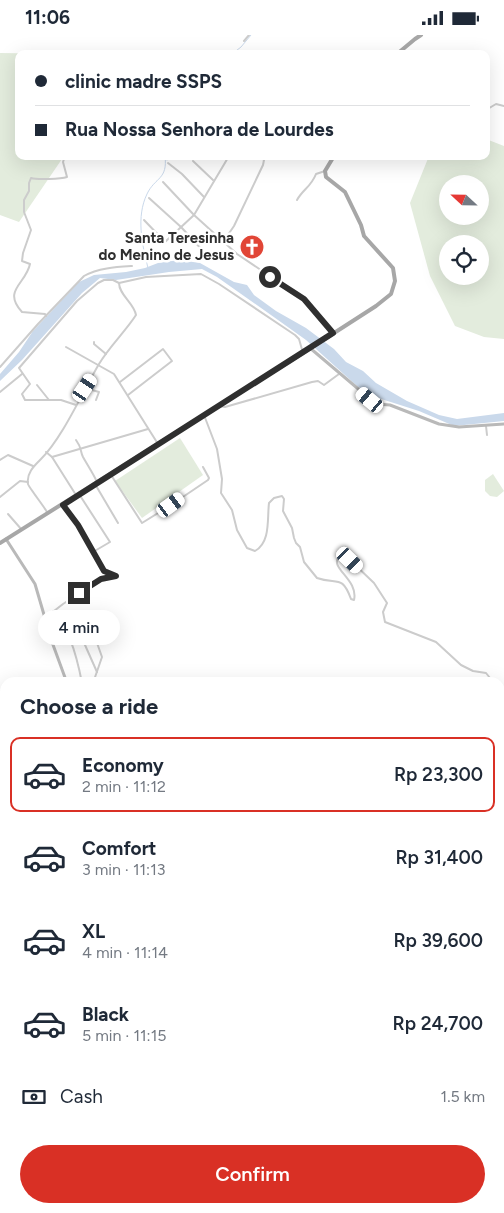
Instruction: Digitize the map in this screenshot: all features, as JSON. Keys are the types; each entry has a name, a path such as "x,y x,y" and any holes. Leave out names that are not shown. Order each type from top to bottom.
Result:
{"main road":[{"path":"402,50 422,35"},
{"path":"0,543 303,353 388,297 393,290 395,275 391,264 364,236 361,225 345,192 328,180 325,171 332,160"}],"street":[{"path":"244,41 249,35"},
{"path":"490,108 496,104 504,106"},
{"path":"46,316 45,314 22,311 16,305 14,299 18,284 26,274 30,264 22,261 31,230 24,212 24,201 29,191 31,178 36,180 67,177 63,160"},
{"path":"144,220 165,242 194,215 227,160"},
{"path":"223,242 234,226 263,165 263,160"},
{"path":"193,161 214,180"},
{"path":"168,163 182,174 204,197"},
{"path":"297,200 306,188 312,184 316,174 325,171"},
{"path":"163,181 194,215 223,242 256,269 304,299 331,334"},
{"path":"150,198 205,253"},
{"path":"0,367 84,276 108,268 132,266"},
{"path":"76,405 61,400 25,400 22,394 30,384 19,368 77,301 104,280 113,280 119,283 146,277 201,274 295,335 299,339 303,353"},
{"path":"48,513 29,488 28,482 33,466 46,452 99,365 136,315 130,302 120,289 119,283"},
{"path":"94,342 106,355"},
{"path":"66,347 114,374 158,444"},
{"path":"310,347 376,404 396,407 439,424 466,427 504,424"},
{"path":"120,382 163,349 172,361 128,395"},
{"path":"0,392 22,374"},
{"path":"218,406 225,407 312,381 318,381 324,385 340,374"},
{"path":"36,385 49,401"},
{"path":"85,388 99,392 96,400"},
{"path":"204,415 216,449 222,479 221,493 232,510 236,530 247,548 256,551 261,547 269,526 270,503 274,498 282,496 284,499 283,511 292,529 296,543 300,547 304,562 317,578 342,583 347,588 351,599 354,600 351,581 339,569 336,562 340,556 346,557 374,583 386,601 387,606 383,613 386,622 436,643 460,665 473,671 486,673 489,677"},
{"path":"486,426 487,435"},
{"path":"52,457 148,429"},
{"path":"76,440 82,448 83,456 118,523"},
{"path":"46,452 52,457 110,542 93,552"},
{"path":"0,460 8,455 33,466"},
{"path":"110,474 142,523 208,480 209,478 202,467"},
{"path":"0,497 20,481 28,482"},
{"path":"45,618 101,579 115,577 116,575 104,571 78,525 63,505"},
{"path":"171,505 175,510"},
{"path":"8,514 22,530"},
{"path":"6,539 35,584 65,677"},
{"path":"53,611 60,614 76,639 92,629 102,657 95,677"},
{"path":"53,611 67,630 80,667 81,677"},
{"path":"81,636 97,673"}],"green space":[{"path":"0,53 15,53 15,160 61,160 19,222 0,215"},
{"path":"490,141 504,146 504,339 484,337 455,326 430,276 410,203 427,160 490,160"},
{"path":"180,438 203,475 142,518 115,481"},
{"path":"493,474 504,491 497,497 490,496 485,491 485,480"}],"water":[{"path":"179,260 200,263 234,282 247,285 254,295 276,311 306,328 334,349 346,362 363,371 376,383 407,401 439,415 457,419 504,413 504,421 454,426 419,411 375,397 357,386 306,340 217,277 202,269 116,280 100,278 82,293 22,360 0,381 0,374 19,352 33,331 79,282 94,275 126,272 158,263"}],"waterway":[{"path":"237,50 251,35"},
{"path":"148,268 141,231 142,212 150,188 165,170 165,160"}],"place":[{"name":"Santa Teresinha do Menino de Jesus","path":"252,247"}],"route":[{"path":"79,593 101,579 116,576 104,571 78,525 63,505 333,333 304,299 270,277"}]}
